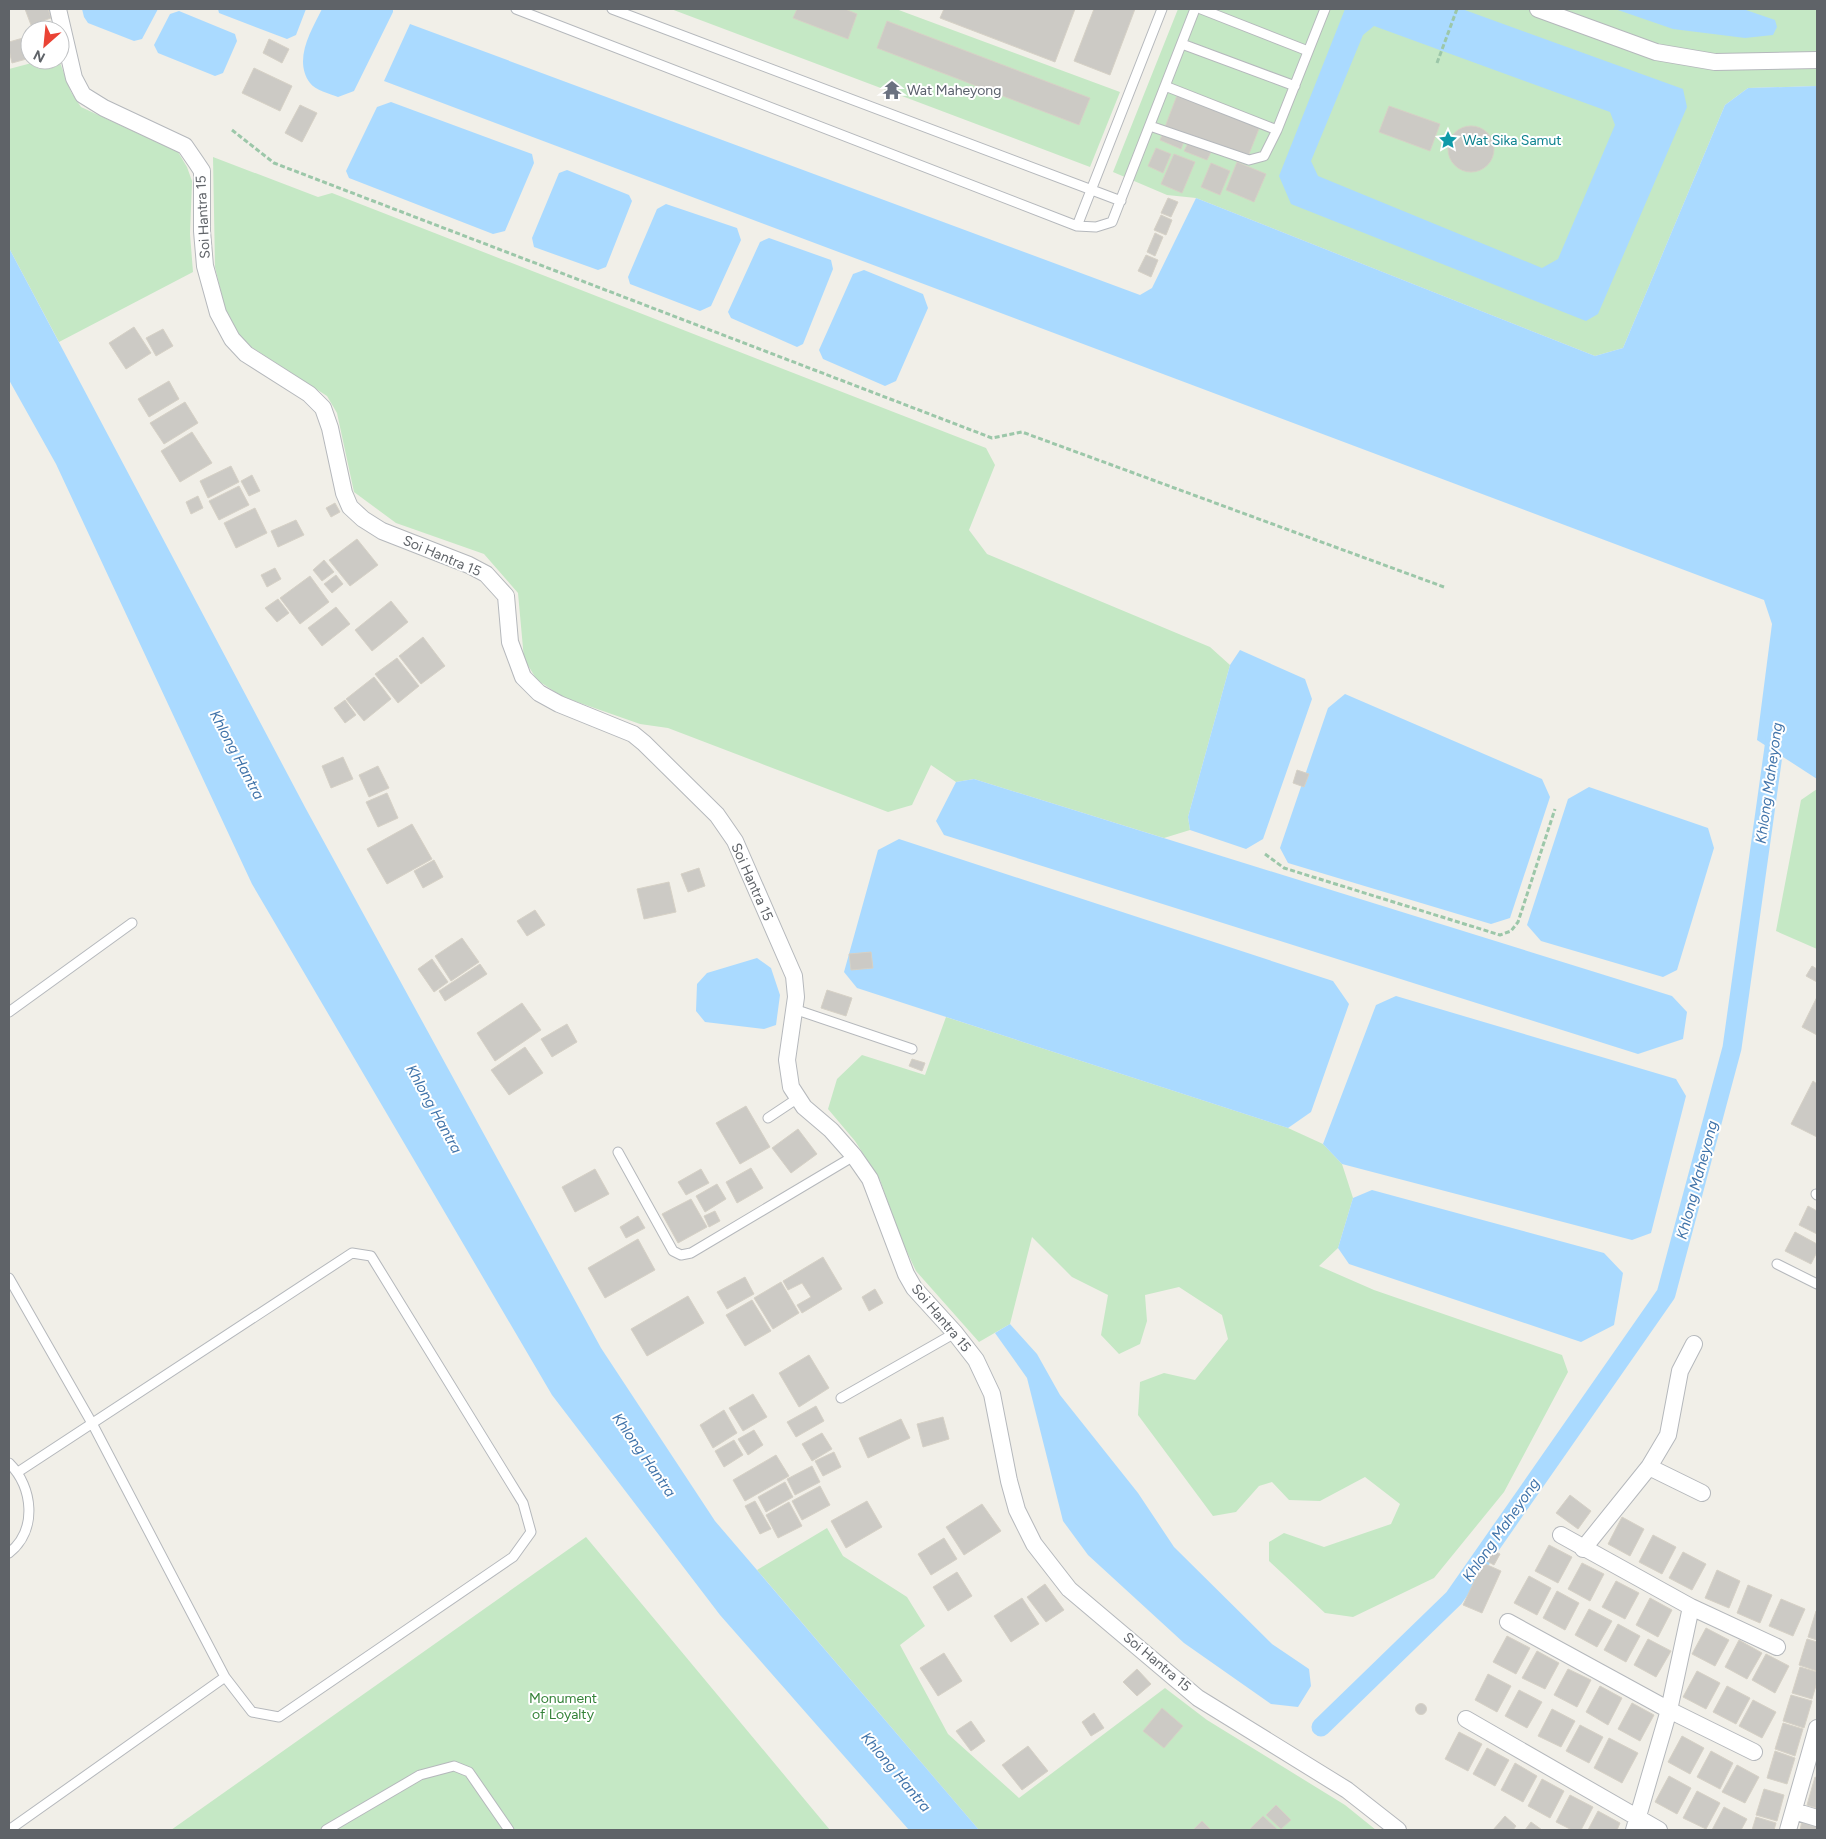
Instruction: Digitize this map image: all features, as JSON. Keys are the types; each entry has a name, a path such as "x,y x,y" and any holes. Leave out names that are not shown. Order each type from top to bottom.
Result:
{"street":[{"name":"Soi Hantra 15","path":"58,9 74,78 83,95 104,108 185,146 202,172 202,231 205,266 218,313 232,339 246,354 309,394 323,408 330,428 344,493 350,507 363,519 382,531 469,564 486,574 506,596 510,642 523,677 539,693 559,704 633,734 717,815 735,841 794,976 796,997 787,1060 791,1087 804,1107 831,1130 854,1156 870,1179 906,1274 914,1288 955,1333 976,1360 992,1394 1009,1481 1017,1510 1034,1544 1069,1589 1198,1698 1348,1790 1398,1830"},
{"path":"1538,9 1656,52 1715,62 1817,60"},
{"path":"1583,1548 1649,1467 1668,1435 1680,1371 1694,1344"},
{"path":"1649,1467 1702,1493"},
{"path":"1561,1535 1691,1607 1777,1647"},
{"path":"1636,1825 1669,1710 1691,1607"},
{"path":"1508,1622 1669,1710 1754,1752"},
{"path":"1466,1719 1636,1825 1659,1830"},
{"path":"1788,1830 1817,1728"},
{"path":"1794,1811 1817,1818"}],"lane":[{"path":"516,9 1077,226 1096,227 1112,222 1195,9"},
{"path":"612,9 1121,201"},
{"path":"1077,226 1162,9"},
{"path":"1201,9 1308,51"},
{"path":"1150,126 1249,160 1264,156 1277,130 1325,9"},
{"path":"1182,44 1295,86"},
{"path":"1165,86 1277,130"},
{"path":"9,1012 132,923"},
{"path":"794,1009 912,1049"},
{"path":"768,1118 798,1098"},
{"path":"618,1152 673,1251 681,1255 690,1253 854,1156"},
{"path":"9,1278 93,1425 225,1677 252,1712 279,1717 513,1557 532,1532 523,1503 371,1256 352,1253 93,1425 18,1472"},
{"path":"1777,1264 1817,1284"},
{"path":"841,1398 955,1333"},
{"path":"9,1463 18,1472 27,1491 30,1511 25,1531 14,1549 9,1553"},
{"path":"9,1830 225,1677"},
{"path":"326,1830 420,1775 454,1766 469,1772 509,1830"}],"path":[{"path":"1437,63 1458,9"},
{"path":"232,130 274,163 992,438 1022,432 1444,587"},
{"path":"1265,854 1284,868 1500,935 1511,931 1518,922 1555,809"}],"green space":[{"path":"671,9 896,9 1120,92 1090,167"},
{"path":"1178,9 1817,9 1817,86 1748,88 1725,105 1623,348 1595,356 1196,198 1167,195 1113,172"},
{"path":"20,66 20,70 63,70 71,92 81,107 178,152 187,167 192,181 190,234 193,272 59,342 9,248 9,69"},
{"path":"213,157 318,197 332,193 986,448 995,465 969,530 987,554 1210,647 1230,665 1188,817 1190,830 1164,838 974,779 956,782 931,765 912,805 888,812 668,728 640,724 563,697 537,680 524,659 518,593 484,554 396,523 354,492 337,413 327,396 242,341 227,317 215,267"},
{"path":"1817,789 1817,949 1776,931 1801,800"},
{"path":"946,1017 1288,1128 1323,1144 1342,1164 1353,1198 1338,1248 1319,1266 1374,1290 1562,1355 1568,1372 1504,1492 1434,1578 1353,1617 1325,1613 1269,1561 1269,1542 1284,1533 1324,1547 1391,1524 1400,1504 1365,1477 1320,1501 1289,1500 1272,1482 1259,1486 1236,1512 1213,1516 1138,1415 1140,1382 1164,1373 1195,1380 1228,1339 1222,1315 1179,1287 1145,1295 1147,1321 1140,1344 1119,1354 1101,1335 1108,1295 1072,1277 1032,1237 1010,1324 979,1342 916,1271 901,1239 880,1180 855,1141 828,1109 837,1079 862,1055 925,1075"},
{"path":"827,1528 843,1556 907,1597 925,1626 900,1645 948,1734 1019,1798 1165,1688 1207,1720 1345,1805 1376,1830 979,1830 757,1570"},
{"name":"Monument of Loyalty","path":"586,1537 830,1830 171,1830"}],"water":[{"path":"82,9 158,9 142,39 134,41 88,23"},
{"path":"218,9 306,9 296,35 287,39 219,13"},
{"path":"322,9 393,9 354,91 338,97 315,88 305,74 303,65 303,55 309,36"},
{"path":"1345,9 1462,9 1683,89 1687,107 1598,314 1586,321 1291,204 1279,176","holes":["1374,26 1610,112 1615,125 1558,259 1542,268 1318,176 1311,161 1363,35"]},
{"path":"1615,9 1743,9 1775,20 1777,27 1773,35 1745,38 1673,29"},
{"path":"179,11 235,34 237,41 223,73 215,76 158,53 154,45 170,14"},
{"path":"410,24 1140,295 1152,288 1196,198 1595,356 1623,348 1725,105 1748,88 1817,86 1817,779 1757,740 1772,624 1764,600 384,81"},
{"path":"391,102 532,154 534,163 505,231 493,234 349,178 346,171 377,107"},
{"path":"567,170 629,195 632,201 606,267 598,270 534,247 532,238 559,173"},
{"path":"666,204 737,228 741,240 711,306 700,311 630,284 628,277 657,209"},
{"path":"769,238 831,260 833,269 803,344 797,347 731,318 728,312 760,242"},
{"name":"Khlong Hantra","path":"9,248 306,809 601,1348 715,1521 979,1830 909,1830 720,1615 552,1395 252,884 56,464 9,380"},
{"path":"864,270 923,294 928,308 896,381 885,386 823,359 819,350 853,274"},
{"path":"1240,650 1305,679 1312,699 1263,839 1246,849 1190,830 1188,817 1230,665"},
{"path":"1345,694 1542,779 1550,797 1510,918 1491,924 1288,863 1280,848 1328,708"},
{"path":"974,779 1672,996 1687,1012 1683,1039 1638,1054 944,835 936,821 956,782"},
{"path":"1589,787 1708,828 1714,848 1677,970 1663,977 1541,941 1527,925 1568,799"},
{"path":"899,839 1333,981 1349,1004 1311,1112 1288,1128 857,988 844,972 878,850"},
{"path":"757,958 771,968 780,995 776,1025 764,1029 705,1022 696,1011 697,984 707,973"},
{"path":"1396,996 1676,1079 1686,1096 1651,1233 1632,1240 1342,1164 1323,1144 1376,1005"},
{"path":"1372,1190 1604,1253 1623,1273 1614,1325 1581,1342 1349,1264 1338,1248 1353,1198"},
{"path":"1010,1324 1037,1354 1060,1395 1138,1493 1174,1547 1272,1644 1309,1669 1311,1686 1298,1707 1271,1704 1184,1643 1088,1555 1063,1521 1027,1378 995,1333"}],"building":[{"path":"25,9 48,9 51,18 45,20 29,20"},
{"path":"797,9 845,9 857,14 848,39 793,18"},
{"path":"944,9 1075,9 1055,62 940,18"},
{"path":"1094,9 1135,9 1110,75 1074,61"},
{"path":"887,21 1090,98 1079,125 877,48"},
{"path":"20,39 20,61 12,63 9,42"},
{"path":"269,39 289,49 282,63 263,53"},
{"path":"254,68 292,86 280,111 242,93"},
{"path":"1178,93 1260,126 1247,159 1165,127"},
{"path":"300,105 317,113 302,142 285,133"},
{"path":"1389,106 1440,124 1430,151 1379,132"},
{"path":"1466,126 1476,126 1490,136 1494,149 1490,162 1484,168 1476,172 1466,172 1452,162 1448,154 1448,144 1458,130"},
{"path":"1163,133 1184,141 1181,149 1160,140"},
{"path":"1188,143 1211,152 1207,160 1184,151"},
{"path":"1156,148 1171,154 1163,173 1148,166"},
{"path":"1174,154 1195,162 1182,193 1161,184"},
{"path":"1237,162 1266,174 1254,202 1226,190"},
{"path":"1211,163 1230,171 1220,195 1201,187"},
{"path":"1168,198 1178,202 1171,217 1161,213"},
{"path":"1161,215 1172,220 1166,235 1154,230"},
{"path":"1155,233 1163,237 1155,256 1147,252"},
{"path":"1146,255 1158,260 1151,277 1138,271"},
{"path":"134,327 151,353 126,369 109,343"},
{"path":"163,329 173,346 156,356 146,338"},
{"path":"169,381 179,399 149,417 138,399"},
{"path":"185,402 198,423 164,444 150,423"},
{"path":"192,432 212,463 180,482 161,451"},
{"path":"231,466 239,482 208,498 200,481"},
{"path":"252,475 260,491 249,496 241,481"},
{"path":"239,486 249,505 219,520 209,501"},
{"path":"198,496 203,508 191,514 186,502"},
{"path":"335,503 340,512 331,517 326,508"},
{"path":"255,508 267,533 236,548 224,523"},
{"path":"296,520 304,535 278,547 271,531"},
{"path":"357,539 378,565 350,586 329,560"},
{"path":"324,560 334,572 322,581 313,570"},
{"path":"275,568 281,579 267,587 261,575"},
{"path":"336,575 343,584 332,593 324,584"},
{"path":"310,576 329,602 300,624 280,598"},
{"path":"278,599 289,613 277,622 265,608"},
{"path":"391,601 408,622 372,651 355,630"},
{"path":"336,607 350,624 322,646 308,628"},
{"path":"423,637 445,666 421,684 399,656"},
{"path":"397,658 419,686 398,703 375,674"},
{"path":"374,677 391,699 364,721 346,699"},
{"path":"345,700 356,715 345,723 334,708"},
{"path":"343,757 353,779 331,788 322,766"},
{"path":"378,766 389,788 369,797 359,775"},
{"path":"1297,770 1309,774 1304,787 1293,783"},
{"path":"387,793 398,818 378,827 366,802"},
{"path":"412,824 432,859 387,884 367,849"},
{"path":"434,860 443,877 423,888 414,871"},
{"path":"699,868 705,886 688,892 681,874"},
{"path":"669,882 676,912 644,919 637,889"},
{"path":"535,910 545,925 527,936 517,921"},
{"path":"462,938 479,962 451,981 435,956"},
{"path":"871,952 873,968 851,970 849,954"},
{"path":"432,959 448,982 434,992 418,969"},
{"path":"480,964 487,974 445,1001 439,991"},
{"path":"1812,966 1817,969 1817,982 1806,976"},
{"path":"827,990 852,998 846,1016 821,1008"},
{"path":"1817,997 1817,1035 1802,1027"},
{"path":"522,1003 541,1030 495,1061 477,1033"},
{"path":"567,1024 577,1042 552,1057 541,1039"},
{"path":"525,1047 543,1073 509,1095 491,1070"},
{"path":"912,1059 925,1063 922,1071 909,1066"},
{"path":"1813,1081 1817,1084 1817,1137 1791,1124"},
{"path":"746,1106 770,1147 740,1164 716,1123"},
{"path":"798,1129 817,1154 791,1173 772,1148"},
{"path":"751,1168 763,1188 737,1203 726,1182"},
{"path":"595,1169 609,1194 575,1212 562,1187"},
{"path":"701,1169 709,1183 686,1195 678,1182"},
{"path":"717,1184 726,1199 705,1212 696,1196"},
{"path":"691,1199 707,1227 678,1243 662,1214"},
{"path":"1808,1206 1817,1211 1817,1234 1799,1225"},
{"path":"715,1211 720,1221 709,1227 704,1216"},
{"path":"638,1216 645,1228 626,1238 620,1227"},
{"path":"1795,1232 1817,1244 1817,1252 1811,1264 1785,1251"},
{"path":"638,1239 655,1270 605,1298 588,1268"},
{"path":"823,1257 842,1289 802,1313 797,1305 811,1297 802,1283 788,1290 783,1281"},
{"path":"745,1277 754,1294 727,1309 717,1292"},
{"path":"781,1282 799,1313 773,1329 754,1298"},
{"path":"875,1289 883,1303 869,1311 862,1297"},
{"path":"688,1296 704,1323 647,1356 631,1329"},
{"path":"752,1300 771,1331 745,1346 726,1315"},
{"path":"809,1355 829,1388 799,1407 779,1373"},
{"path":"753,1394 767,1417 743,1431 729,1408"},
{"path":"816,1406 824,1421 796,1437 787,1422"},
{"path":"724,1410 737,1433 713,1448 700,1425"},
{"path":"943,1417 949,1439 923,1447 917,1424"},
{"path":"901,1419 910,1438 868,1458 859,1438"},
{"path":"754,1430 763,1445 748,1455 738,1439"},
{"path":"822,1433 832,1449 812,1461 802,1444"},
{"path":"734,1440 743,1455 724,1467 715,1451"},
{"path":"834,1452 841,1467 823,1476 815,1461"},
{"path":"776,1455 789,1476 745,1501 733,1480"},
{"path":"812,1466 820,1482 795,1495 787,1479"},
{"path":"785,1482 793,1497 766,1512 758,1497"},
{"path":"820,1486 830,1505 802,1520 792,1501"},
{"path":"1570,1495 1591,1511 1578,1529 1556,1513"},
{"path":"755,1501 771,1529 760,1534 745,1506"},
{"path":"867,1501 882,1527 846,1548 831,1521"},
{"path":"789,1502 802,1526 778,1538 766,1515"},
{"path":"982,1504 1001,1531 964,1555 946,1527"},
{"path":"1622,1517 1644,1529 1630,1556 1608,1544"},
{"path":"1653,1535 1676,1547 1662,1574 1639,1562"},
{"path":"944,1538 957,1559 931,1575 918,1554"},
{"path":"1549,1545 1572,1557 1558,1583 1535,1571"},
{"path":"1490,1549 1500,1554 1494,1565 1485,1560"},
{"path":"1683,1552 1706,1564 1692,1590 1669,1578"},
{"path":"1483,1563 1501,1571 1482,1613 1463,1605"},
{"path":"1582,1563 1604,1574 1590,1601 1568,1589"},
{"path":"1717,1570 1740,1581 1729,1608 1705,1598"},
{"path":"957,1572 972,1596 948,1611 933,1587"},
{"path":"1529,1576 1551,1588 1537,1615 1514,1603"},
{"path":"1616,1581 1639,1593 1625,1619 1602,1607"},
{"path":"1045,1584 1064,1610 1046,1622 1027,1597"},
{"path":"1748,1585 1772,1595 1760,1623 1737,1613"},
{"path":"1557,1591 1579,1603 1565,1630 1543,1618"},
{"path":"1022,1598 1039,1624 1011,1642 994,1616"},
{"path":"1650,1598 1672,1610 1658,1637 1636,1625"},
{"path":"1781,1599 1805,1609 1793,1636 1769,1626"},
{"path":"1589,1609 1612,1621 1597,1647 1575,1635"},
{"path":"1817,1611 1817,1640 1808,1637"},
{"path":"1618,1624 1640,1636 1626,1662 1604,1650"},
{"path":"1706,1628 1729,1640 1715,1666 1692,1654"},
{"path":"1507,1636 1530,1648 1516,1674 1493,1662"},
{"path":"1648,1639 1671,1651 1656,1677 1634,1665"},
{"path":"1807,1639 1817,1642 1817,1671 1799,1665"},
{"path":"1739,1640 1762,1653 1747,1679 1725,1667"},
{"path":"1537,1651 1559,1663 1545,1689 1522,1678"},
{"path":"944,1653 962,1681 938,1696 920,1668"},
{"path":"1766,1654 1789,1666 1775,1693 1752,1680"},
{"path":"1800,1667 1817,1672 1817,1682 1812,1699 1792,1693"},
{"path":"1137,1669 1151,1684 1137,1696 1123,1682"},
{"path":"1568,1669 1591,1680 1577,1707 1554,1695"},
{"path":"1697,1671 1720,1683 1706,1709 1683,1697"},
{"path":"1488,1674 1511,1686 1497,1712 1475,1700"},
{"path":"1600,1686 1622,1698 1608,1725 1586,1712"},
{"path":"1727,1686 1750,1698 1736,1724 1713,1712"},
{"path":"1519,1690 1542,1702 1527,1728 1505,1716"},
{"path":"1791,1695 1812,1701 1804,1728 1783,1721"},
{"path":"1753,1700 1776,1712 1762,1738 1739,1726"},
{"path":"1421,1703 1427,1709 1421,1715 1415,1709"},
{"path":"1632,1703 1654,1715 1640,1741 1618,1729"},
{"path":"1162,1708 1183,1726 1164,1748 1143,1731"},
{"path":"1552,1709 1575,1721 1561,1747 1538,1736"},
{"path":"1094,1713 1104,1728 1091,1736 1082,1722"},
{"path":"971,1721 985,1741 971,1751 956,1731"},
{"path":"1783,1723 1803,1729 1795,1756 1775,1749"},
{"path":"1580,1725 1603,1737 1589,1763 1566,1751"},
{"path":"1459,1732 1482,1744 1468,1771 1445,1759"},
{"path":"1682,1736 1704,1748 1690,1774 1668,1762"},
{"path":"1609,1738 1638,1753 1622,1783 1594,1768"},
{"path":"1028,1746 1048,1771 1022,1790 1002,1765"},
{"path":"1487,1748 1509,1760 1495,1786 1473,1774"},
{"path":"1711,1751 1733,1763 1720,1789 1697,1777"},
{"path":"1775,1751 1795,1758 1787,1784 1767,1778"},
{"path":"1515,1763 1537,1776 1523,1802 1501,1790"},
{"path":"1737,1765 1759,1777 1745,1803 1722,1792"},
{"path":"1669,1776 1691,1788 1677,1814 1655,1802"},
{"path":"1815,1777 1817,1778 1817,1808 1807,1805"},
{"path":"1542,1779 1564,1791 1550,1818 1528,1806"},
{"path":"1764,1789 1784,1795 1777,1821 1756,1815"},
{"path":"1697,1791 1720,1803 1706,1829 1683,1818"},
{"path":"1570,1795 1593,1807 1581,1830 1572,1830 1556,1822"},
{"path":"1276,1805 1291,1820 1281,1829 1266,1815"},
{"path":"1724,1807 1747,1819 1741,1830 1712,1830"},
{"path":"1598,1811 1620,1823 1617,1830 1588,1830"},
{"path":"1263,1816 1278,1830 1249,1830"},
{"path":"1505,1816 1516,1826 1513,1830 1493,1830"},
{"path":"1756,1817 1776,1823 1774,1830 1752,1830"},
{"path":"1202,1821 1211,1830 1193,1830"},
{"path":"1802,1821 1817,1826 1817,1830 1800,1830"},
{"path":"1531,1822 1542,1830 1525,1830"}],"waterway":[{"name":"Khlong Maheyong","path":"1321,1727 1454,1598 1666,1294 1732,1048 1777,726"}],"place":[{"name":"Wat Maheyong","path":"892,90"},
{"name":"Wat Sika Samut","path":"1448,140"}]}
